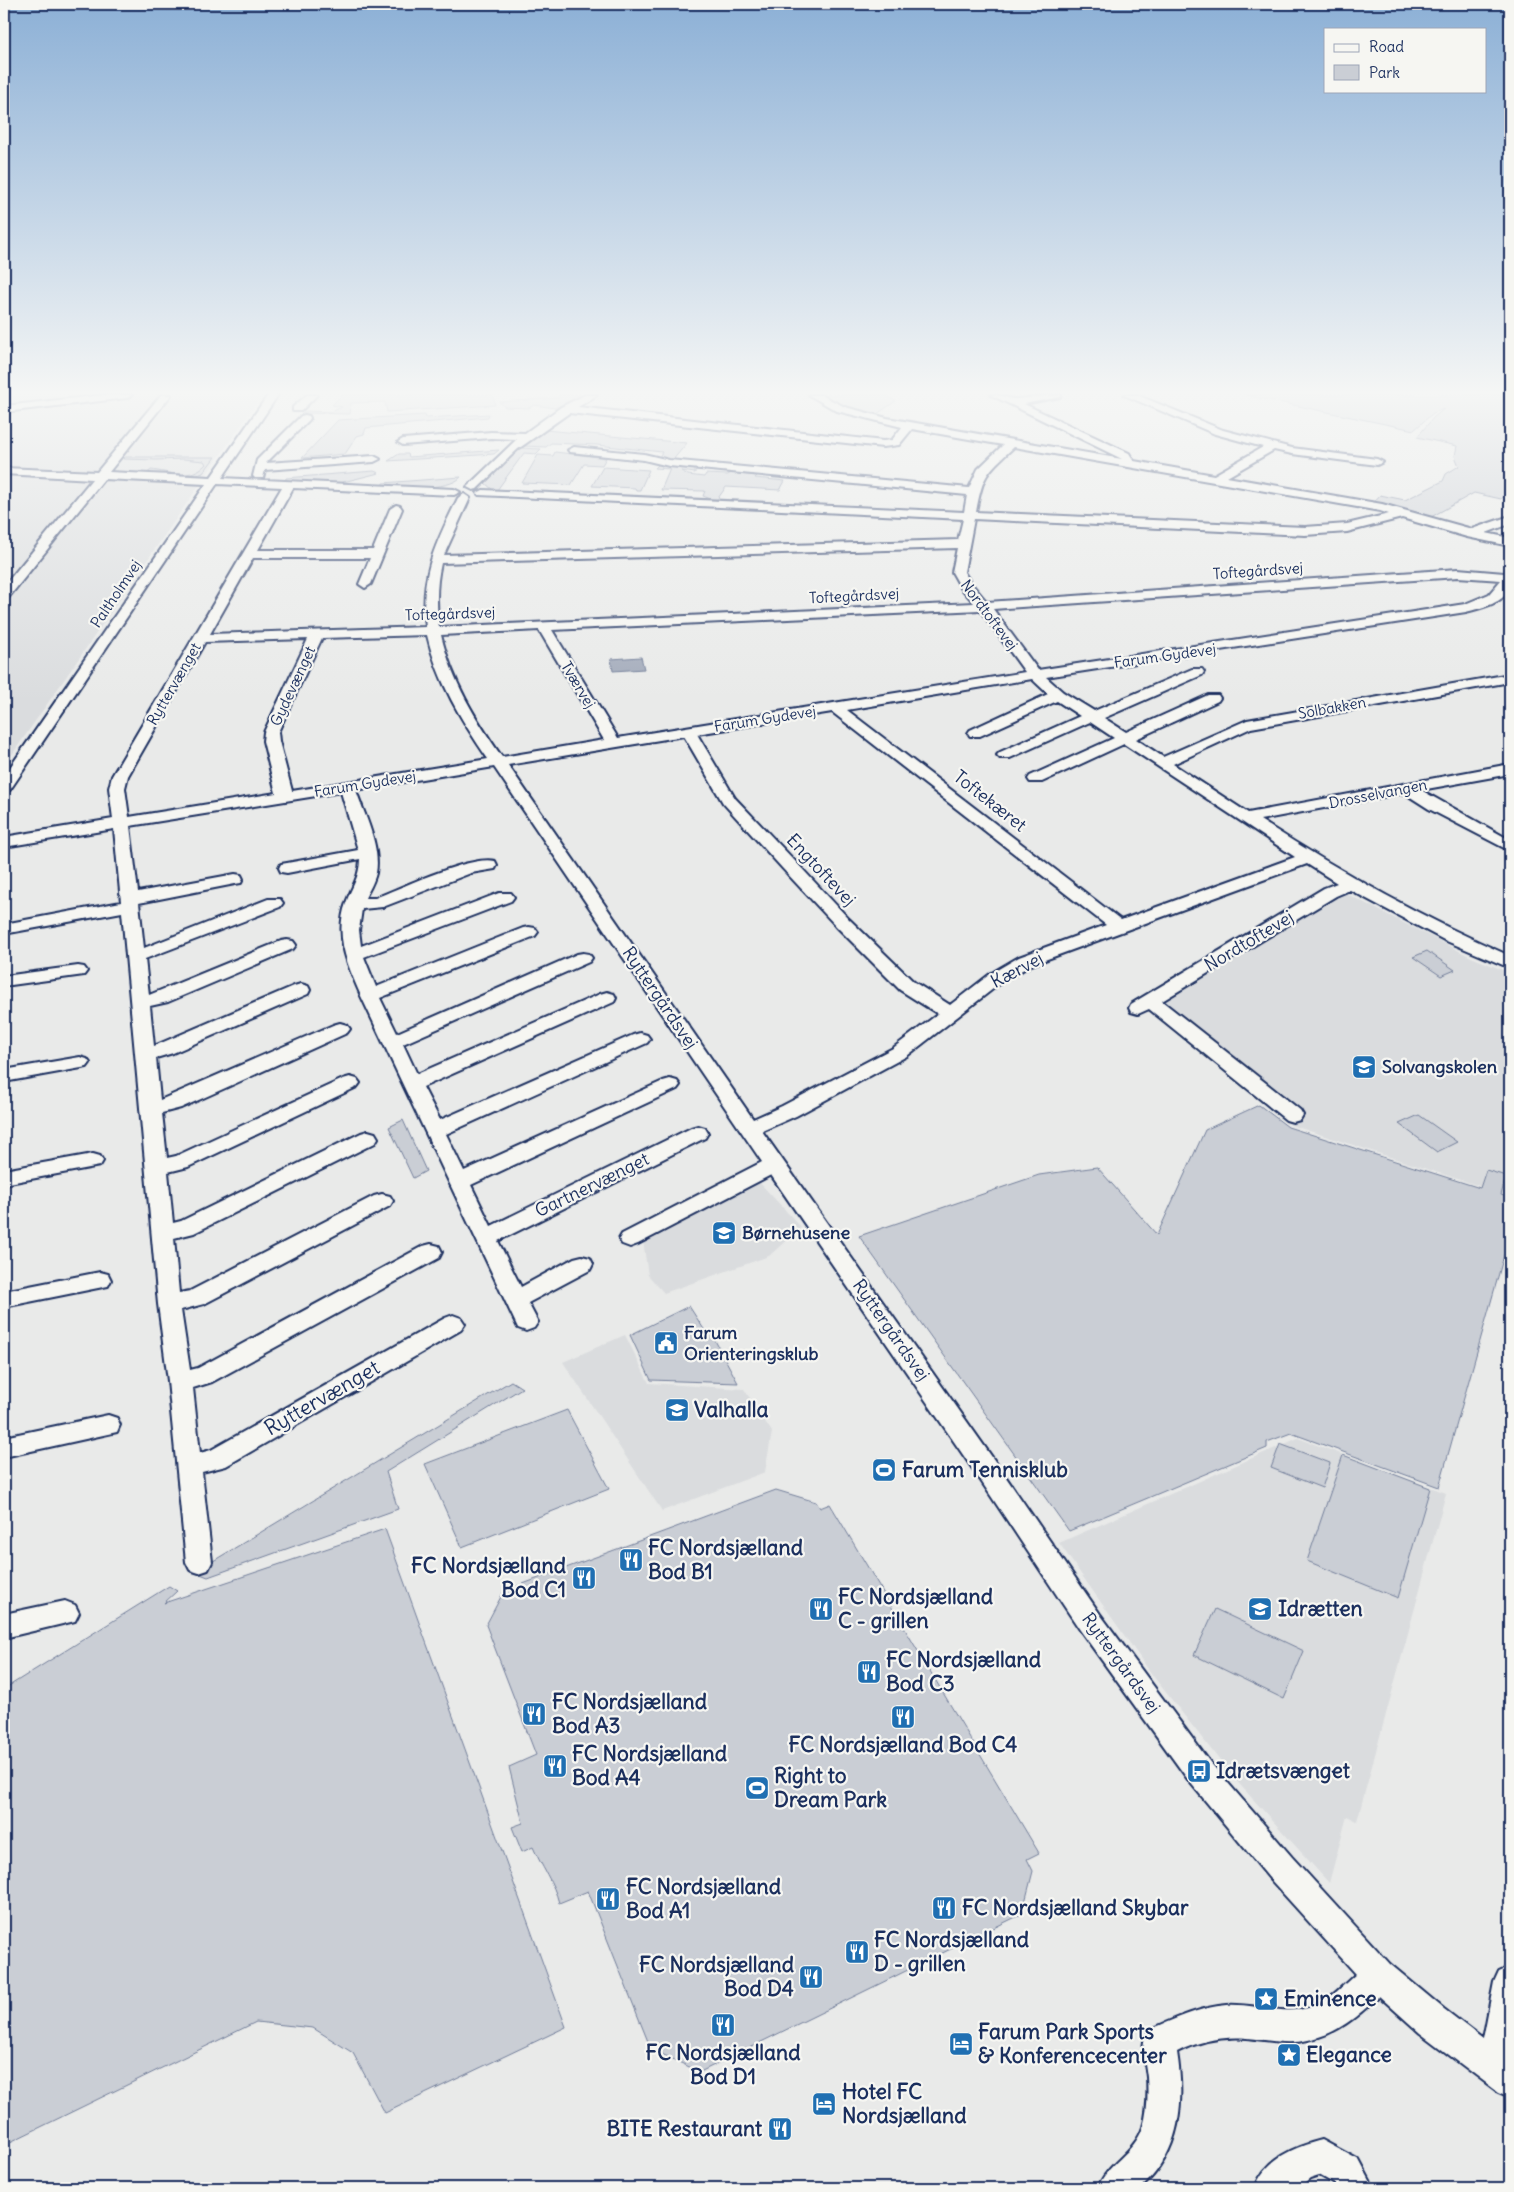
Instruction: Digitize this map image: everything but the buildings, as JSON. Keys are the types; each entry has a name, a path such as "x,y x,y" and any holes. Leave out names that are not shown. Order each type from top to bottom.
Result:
{"street":[{"path":"4,594 82,497"},
{"name":"Paltholmvej","path":"4,787 200,497"},
{"name":"Ryttervænget","path":"199,1562 180,1381 169,1304 158,1168 117,788 120,776 282,497"},
{"name":"Ryttergårdsvej","path":"458,497 436,559 432,576 431,594 434,631 440,658 449,682 467,717 985,1466 1090,1622 1195,1765 1280,1868 1379,1975 1432,2022 1502,2073"},
{"path":"621,497 1305,531 1347,528 1403,514"},
{"name":"Nordtoftevej","path":"972,497 958,572 961,579 984,606 1033,675 1058,695 1350,884 1466,943 1510,963"},
{"path":"1318,497 1403,514 1506,542 1510,552"},
{"path":"365,584 396,509"},
{"path":"1472,534 1510,520"},
{"path":"436,559 964,544"},
{"path":"249,554 378,554"},
{"name":"Toftegårdsvej","path":"201,638 434,631 984,606 1458,573 1509,575"},
{"name":"Farum Gydevej","path":"4,842 1033,675 1466,608 1505,596 1509,575"},
{"path":"4,576 18,576"},
{"name":"Tværvej","path":"543,626 614,744"},
{"name":"Gydevænget","path":"286,796 271,741 271,732 317,634"},
{"path":"1005,756 1092,716 1197,672"},
{"name":"Solbakken","path":"1162,763 1247,724 1510,678"},
{"path":"975,733 1058,695"},
{"path":"1036,779 1213,698"},
{"name":"Toftekæret","path":"836,708 1119,926"},
{"name":"Engtoftevej","path":"688,731 729,800 794,870 843,922 908,986 950,1013"},
{"name":"Drosselvangen","path":"1246,818 1510,769"},
{"path":"346,787 367,853 368,870 354,904 350,922 349,939 353,955 370,996 526,1322"},
{"path":"1407,788 1435,806 1510,846"},
{"path":"288,868 367,853"},
{"name":"Kærvej","path":"750,1128 789,1112 900,1052 996,978 1025,961 1308,858"},
{"path":"354,904 377,903 467,869 489,865"},
{"path":"4,929 235,879"},
{"name":"Nordtoftevej","path":"1294,1115 1144,1005 1330,892 1350,884"},
{"path":"353,955 505,897"},
{"path":"135,956 155,950 274,903"},
{"path":"370,996 529,932"},
{"path":"140,1003 161,998 287,945"},
{"path":"392,1042 583,958"},
{"path":"4,981 78,971"},
{"path":"145,1054 166,1049 301,990"},
{"path":"412,1084 607,998"},
{"path":"151,1109 174,1103 340,1029"},
{"path":"434,1131 640,1040"},
{"path":"4,1076 80,1063"},
{"path":"158,1168 181,1162 350,1083"},
{"path":"458,1182 670,1085"},
{"name":"Gartnervænget","path":"486,1238 698,1132"},
{"path":"162,1233 186,1228 368,1138"},
{"path":"4,1177 93,1160"},
{"path":"630,1239 775,1164"},
{"path":"169,1304 196,1298 382,1201"},
{"path":"180,1381 204,1376 431,1252"},
{"path":"515,1300 582,1264"},
{"path":"4,1299 100,1280"},
{"name":"Ryttervænget","path":"189,1465 217,1459 453,1324"},
{"path":"4,1447 108,1425"},
{"path":"4,1626 65,1613"},
{"path":"1116,2188 1144,2159 1162,2126 1166,2088 1159,2043 1193,2028 1233,2020 1291,2027 1318,2021 1342,2007 1379,1975"},
{"path":"1502,2073 1510,1982"},
{"path":"1272,2188 1300,2163 1322,2157 1347,2172 1357,2188"}],"shaded area":[{"path":"4,497 191,497 4,766"},
{"name":"Solvangskolen","path":"1343,892 1471,957 1510,973 1510,1196 1291,1125 1144,1008"},
{"name":"Børnehusene","path":"758,1181 801,1227 769,1256 664,1293 648,1275 643,1240"},
{"name":"Valhalla","path":"625,1335 649,1383 744,1389 772,1432 765,1472 662,1511 563,1362"},
{"name":"Idrætten","path":"1298,1438 1446,1493 1357,1821 1347,1816 1329,1883 1232,1776 1153,1676 1059,1543"}],"green space":[{"path":"706,497 719,497 716,501"},
{"path":"1378,497 1405,500 1410,497 1466,497 1431,517 1374,502"},
{"path":"1427,951 1455,970 1441,976 1413,957"},
{"path":"1259,1105 1288,1127 1480,1188 1486,1170 1506,1176 1501,1195 1510,1198 1510,1234 1439,1487 1291,1433 1267,1442 1267,1448 1069,1531 859,1236 1039,1175 1097,1167 1157,1235 1205,1130"},
{"path":"1419,1115 1457,1142 1437,1152 1399,1124"},
{"path":"403,1120 426,1171 413,1178 389,1127"},
{"path":"689,1306 707,1334 711,1333 738,1383 651,1380 630,1335"},
{"path":"511,1381 522,1388 386,1472 398,1509 208,1577 195,1572"},
{"path":"567,1410 609,1489 462,1547 425,1464"},
{"path":"1280,1444 1330,1463 1322,1488 1271,1468"},
{"path":"1343,1455 1430,1488 1398,1598 1307,1561"},
{"name":"Right to Dream Park","path":"776,1490 816,1502 820,1508 830,1504 1039,1853 1027,1859 1033,1871 1022,1914 700,2072 651,2049 588,1891 559,1903 554,1888 533,1847 522,1852 512,1827 523,1823 509,1767 536,1755 486,1625 504,1591"},
{"path":"385,1529 566,2027 385,2113 353,2053 313,2028 256,2022 4,2145 4,1689 169,1586 177,1591 164,1603"},
{"path":"1215,1609 1304,1651 1284,1699 1194,1655"}],"water":[{"path":"641,657 644,669 613,671 611,659"}],"place":[{"name":"Solvangskolen","path":"1364,1067"},
{"name":"Børnehusene","path":"724,1233"},
{"name":"Farum Orienteringsklub","path":"666,1343"},
{"name":"Valhalla","path":"677,1410"},
{"name":"Farum Tennisklub","path":"884,1470"},
{"name":"FC Nordsjælland Bod B1","path":"631,1560"},
{"name":"FC Nordsjælland Bod C1","path":"584,1578"},
{"name":"FC Nordsjælland C - grillen","path":"821,1609"},
{"name":"Idrætten","path":"1260,1609"},
{"name":"FC Nordsjælland Bod C3","path":"869,1672"},
{"name":"FC Nordsjælland Bod A3","path":"534,1714"},
{"name":"FC Nordsjælland Bod C4","path":"903,1717"},
{"name":"FC Nordsjælland Bod A4","path":"555,1766"},
{"name":"Idrætsvænget","path":"1199,1771"},
{"name":"Right to Dream Park","path":"757,1788"},
{"name":"FC Nordsjælland Bod A1","path":"608,1899"},
{"name":"FC Nordsjælland Skybar","path":"944,1908"},
{"name":"FC Nordsjælland D - grillen","path":"857,1952"},
{"name":"FC Nordsjælland Bod D4","path":"811,1977"},
{"name":"Eminence","path":"1266,1999"},
{"name":"FC Nordsjælland Bod D1","path":"723,2025"},
{"name":"Farum Park Sports & Konferencecenter","path":"961,2044"},
{"name":"Elegance","path":"1289,2055"},
{"name":"Hotel FC Nordsjælland","path":"824,2104"},
{"name":"BITE Restaurant","path":"780,2129"}]}
